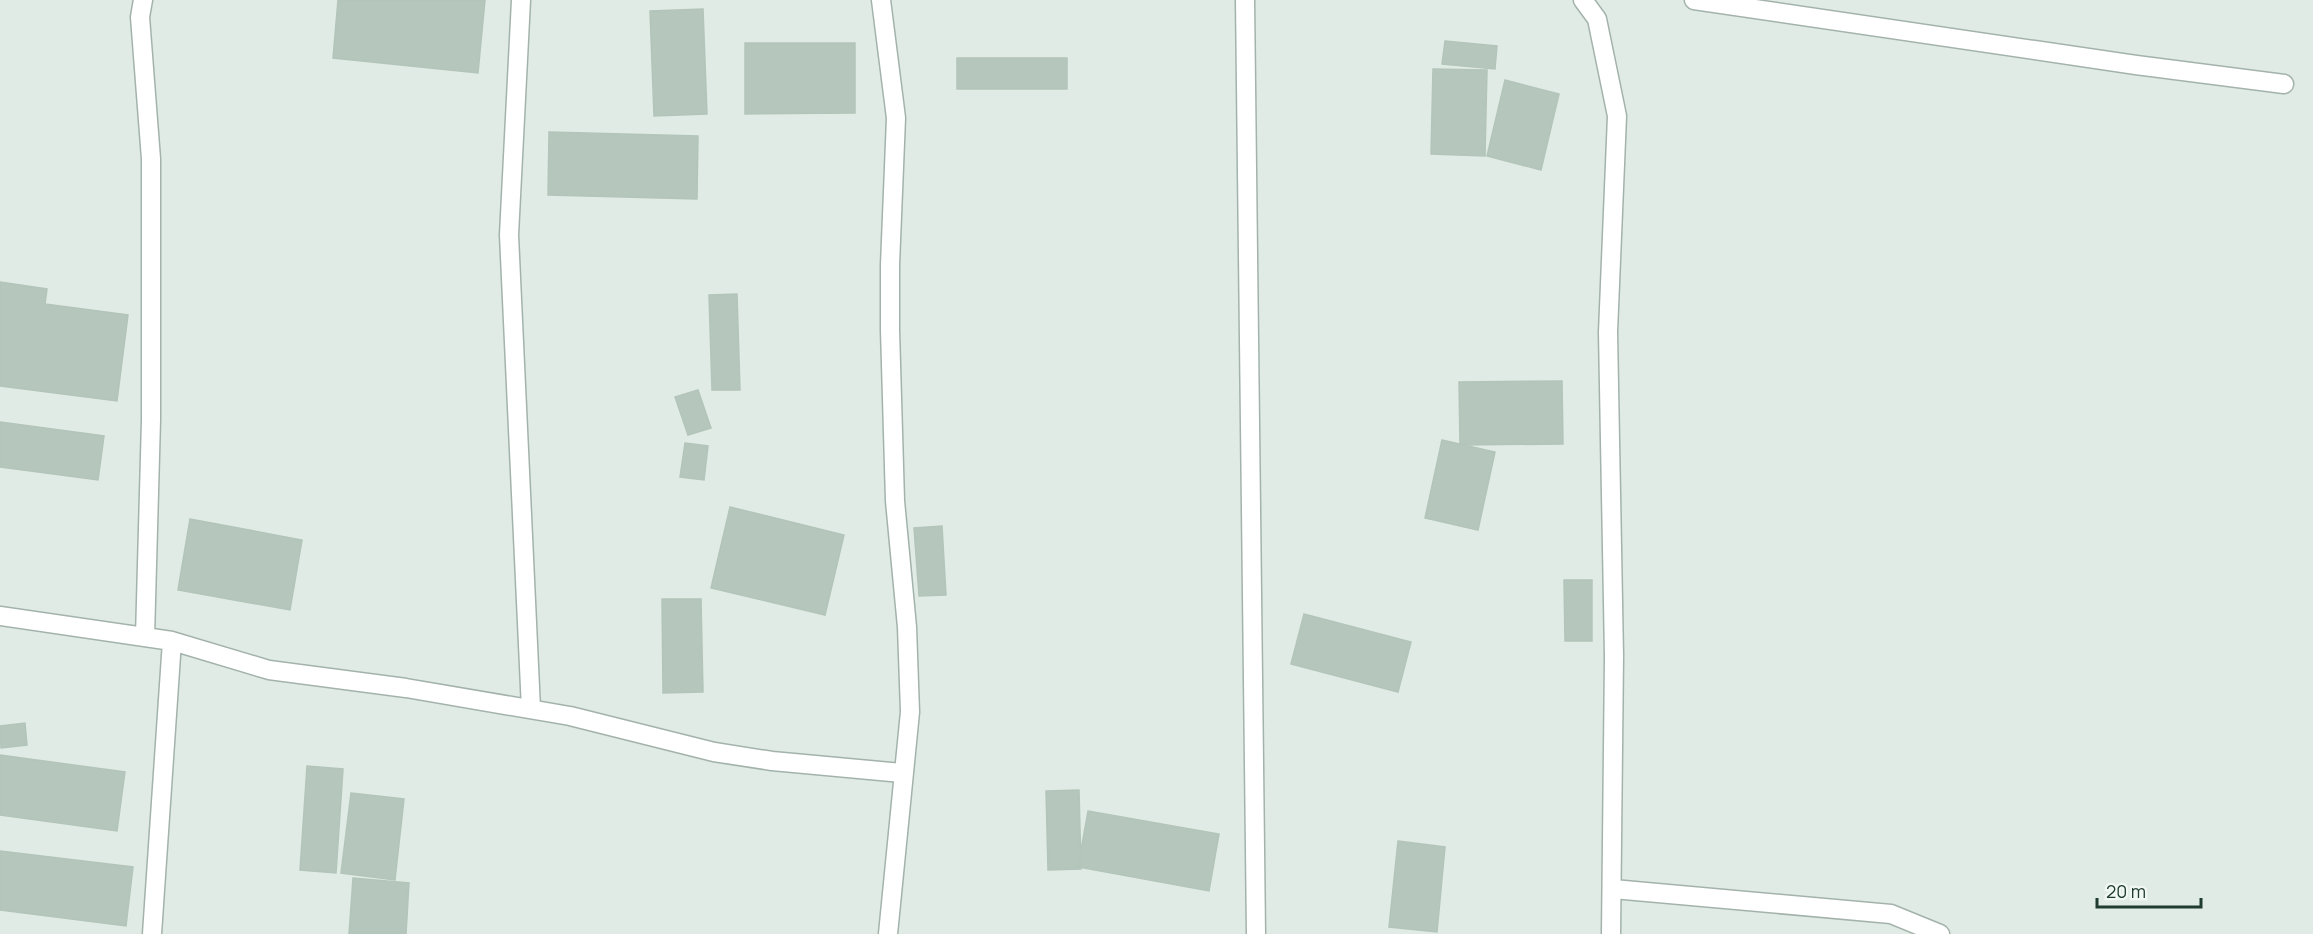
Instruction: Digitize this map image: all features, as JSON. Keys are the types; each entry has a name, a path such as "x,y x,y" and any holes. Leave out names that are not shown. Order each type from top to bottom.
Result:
{"street":[{"path":"143,0 140,17 151,159 151,420 145,637"},
{"path":"521,0 509,235 531,709"},
{"path":"881,0 896,118 890,265 890,330 895,501 907,617 910,712 902,773 888,934"},
{"path":"1245,0 1256,934"},
{"path":"1583,0 1597,20 1617,116 1608,333 1614,656 1611,934"},
{"path":"1694,0 2125,64 2284,84"},
{"path":"0,616 172,641 269,670 406,688 531,709 714,752 772,761 902,773"},
{"path":"152,934 172,641"},
{"path":"1613,889 1891,914 1940,934"}],"building":[{"path":"338,0 485,0 478,73 333,58"},
{"path":"703,9 707,114 654,116 650,11"},
{"path":"1445,41 1497,46 1495,69 1442,64"},
{"path":"745,43 855,43 855,113 745,114"},
{"path":"957,58 1067,58 1067,89 957,89"},
{"path":"1433,69 1487,70 1485,156 1431,154"},
{"path":"1505,80 1559,94 1541,170 1487,156"},
{"path":"549,132 698,136 697,199 548,195"},
{"path":"0,282 47,289 45,304 128,315 117,401 0,386"},
{"path":"737,294 740,390 712,390 709,295"},
{"path":"1562,381 1563,444 1460,445 1459,382"},
{"path":"698,390 711,428 688,435 675,397"},
{"path":"0,422 104,436 98,480 0,467"},
{"path":"1442,440 1495,452 1478,530 1425,518"},
{"path":"685,443 708,446 704,480 680,477"},
{"path":"730,507 844,535 825,615 711,588"},
{"path":"190,519 302,540 290,610 178,590"},
{"path":"942,526 946,595 919,596 914,528"},
{"path":"1564,580 1592,580 1592,641 1565,641"},
{"path":"662,599 701,599 703,692 663,693"},
{"path":"1304,614 1411,642 1398,692 1291,664"},
{"path":"25,723 27,745 1,748 0,726"},
{"path":"0,755 125,772 117,831 0,815"},
{"path":"307,766 343,769 336,873 300,870"},
{"path":"1079,790 1081,869 1048,870 1046,791"},
{"path":"351,793 404,799 395,880 341,873"},
{"path":"1088,811 1219,834 1209,891 1078,867"},
{"path":"1398,841 1445,847 1437,932 1389,927"},
{"path":"0,851 133,867 126,926 0,910"},
{"path":"353,878 409,883 406,934 349,934"}]}
